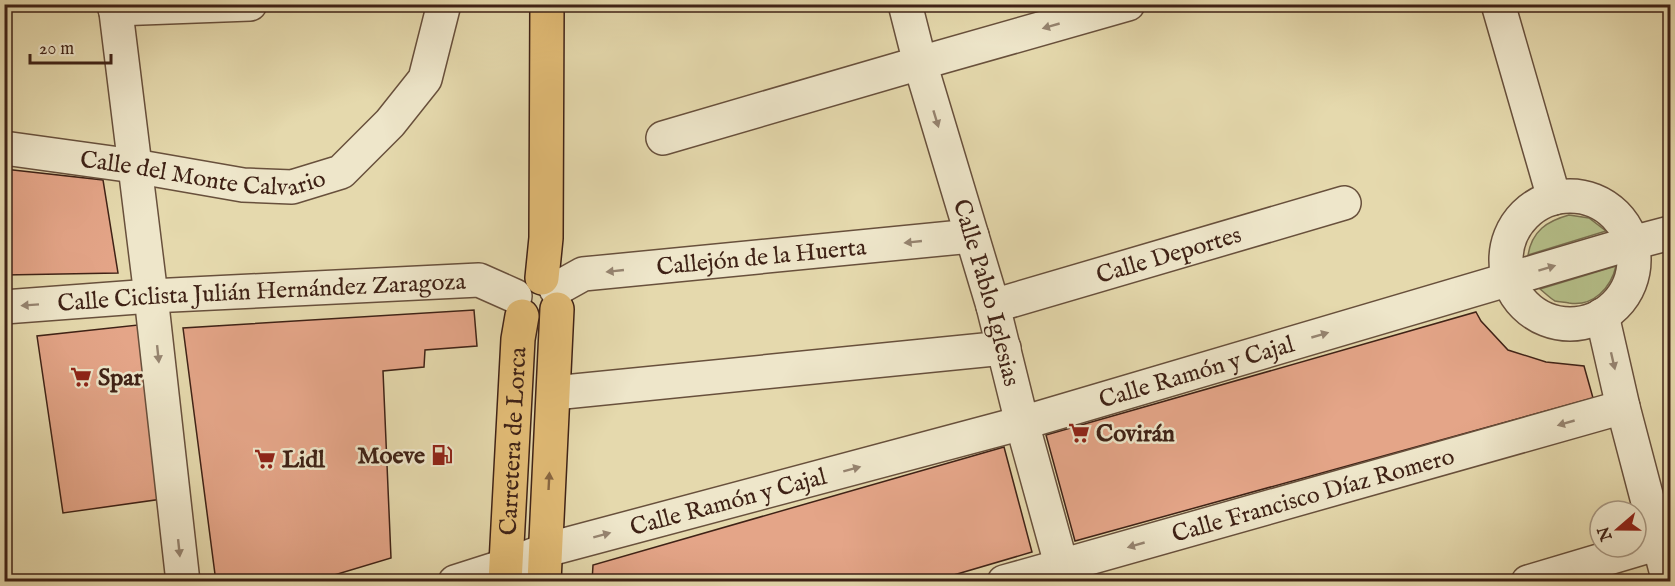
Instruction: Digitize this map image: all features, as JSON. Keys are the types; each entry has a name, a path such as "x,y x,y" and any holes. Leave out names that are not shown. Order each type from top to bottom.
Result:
{"main road":[{"name":"Carretera de Lorca","path":"545,566 554,393 552,292 546,238 547,4"},
{"path":"518,306 517,289 524,281 533,278 552,292"},
{"name":"Carretera de Lorca","path":"505,574 518,306"}],"street":[{"path":"183,582 152,296 115,7 250,4"},
{"name":"Calle del Monte Calvario","path":"4,148 134,166 243,185 292,187 341,172 390,123 425,79 444,4"},
{"name":"Calle Pablo Iglesias","path":"905,4 920,63 993,306 1063,574"},
{"path":"663,138 1128,4"},
{"path":"1498,4 1554,198"},
{"path":"1581,197 1599,203 1611,210 1622,222 1632,243 1634,269 1629,285 1618,303 1588,322 1572,324 1547,320 1527,307 1516,294 1509,279 1507,254 1513,231 1534,207 1554,198 1581,197"},
{"name":"Calle Deportes","path":"993,306 1344,202"},
{"name":"Calle Ramón y Cajal","path":"545,566 1022,423 1671,233"},
{"name":"Callejón de la Huerta","path":"552,292 583,274 972,236"},
{"name":"Calle Ciclista Julián Hernández Zaragoza","path":"4,307 152,296 479,280 518,306"},
{"path":"1602,315 1623,407 1669,582"},
{"path":"554,393 1004,348"},
{"name":"Calle Francisco Díaz Romero","path":"1004,582 1063,574 1623,407"},
{"path":"1528,582 1659,543"},
{"name":"Carretera de Lorca","path":"505,574 545,566"},
{"path":"455,582 505,574"}],"green space":[{"path":"1569,215 1589,218 1606,231 1528,255 1533,239 1542,228 1554,220"},
{"path":"1616,266 1610,282 1600,294 1586,302 1555,301 1540,289"}],"building":[{"path":"4,169 103,180 118,273 4,275"},
{"path":"474,310 477,346 425,350 424,367 383,371 391,558 311,582 216,582 183,328"},
{"path":"1476,312 1481,321 1508,350 1546,362 1584,366 1593,398 1075,541 1046,435"},
{"path":"138,325 162,499 63,513 37,336"},
{"path":"1004,447 1032,552 930,582 592,582 593,565"}],"place":[{"name":"Spar","path":"81,377"},
{"name":"Covirán","path":"1079,433"},
{"name":"Moeve","path":"442,455"},
{"name":"Lidl","path":"265,459"}]}
